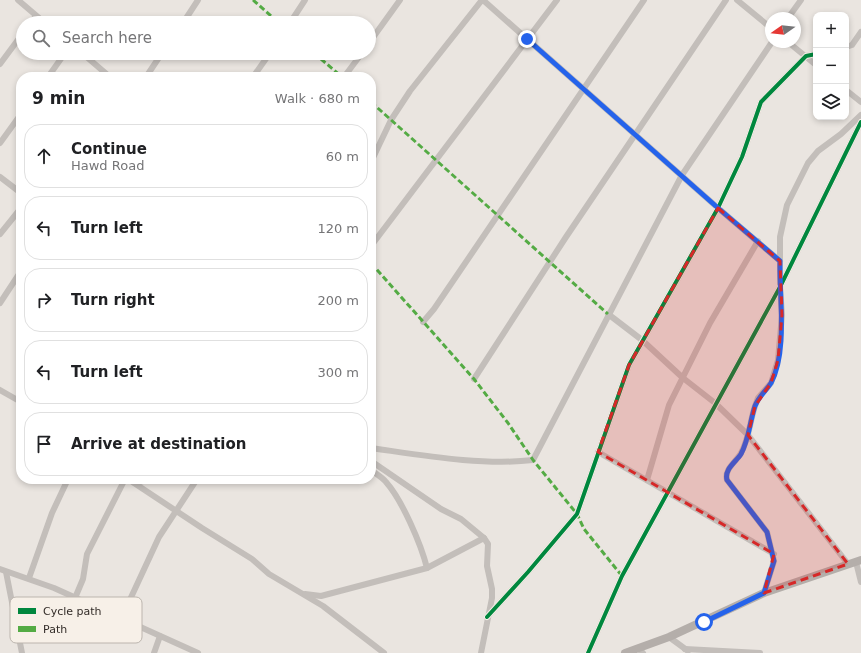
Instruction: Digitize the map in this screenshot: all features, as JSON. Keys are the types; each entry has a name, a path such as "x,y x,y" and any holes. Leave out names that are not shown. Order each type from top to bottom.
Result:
{"main road":[{"path":"626,653 641,651 764,593 855,562"}],"street":[{"path":"18,0 36,16"},
{"path":"188,16 198,0"},
{"path":"295,16 306,0"},
{"path":"376,33 400,0"},
{"path":"376,152 391,120 410,91 482,0 780,261"},
{"path":"376,239 557,0"},
{"path":"424,322 644,0"},
{"path":"474,379 726,0"},
{"path":"737,0 765,23"},
{"path":"792,12 801,0"},
{"path":"849,46 852,45 861,32"},
{"path":"0,64 16,42"},
{"path":"376,449 433,456 515,462 533,460 682,175 768,48"},
{"path":"796,48 813,62"},
{"path":"487,617 528,572 576,514 629,365 718,208 742,157 761,102 806,56 813,55"},
{"path":"52,72 60,60"},
{"path":"90,60 104,72"},
{"path":"149,72 157,60"},
{"path":"257,72 265,60"},
{"path":"348,72 357,60"},
{"path":"849,92 861,102"},
{"path":"764,593 774,561 774,554 767,532 727,480 726,476 727,472 741,453 748,435 750,420 758,398 771,383 778,360 782,315 780,287 780,237 787,204 808,162 818,151 841,134 861,115"},
{"path":"0,143 16,121"},
{"path":"588,653 622,576 715,403 780,287 861,122"},
{"path":"0,177 16,189"},
{"path":"0,234 16,214"},
{"path":"647,480 669,405 710,323 758,241"},
{"path":"0,303 16,278"},
{"path":"608,314 642,340 683,378 715,403 748,435 855,562 861,582"},
{"path":"0,390 16,398"},
{"path":"598,452 774,554"},
{"path":"376,464 441,509 461,519 484,538 488,544 487,566 492,589 492,598 481,653"},
{"path":"376,474 384,480 395,494 422,550 427,568"},
{"path":"29,578 52,513 66,484"},
{"path":"75,597 83,579 87,554 122,484"},
{"path":"135,484 252,558 269,574 323,606 384,653"},
{"path":"132,597 150,554 194,484"},
{"path":"303,594 321,596 427,568 484,538"},
{"path":"0,569 29,578 73,597"},
{"path":"6,572 11,597"},
{"path":"142,628 198,653"},
{"path":"154,653 160,636"},
{"path":"669,637 691,653"},
{"path":"20,643 22,653"},
{"path":"685,649 760,653"}],"highlighted area":[{"path":"718,208 780,261 782,315 778,360 771,383 755,406 748,435 848,564 764,593 774,554 598,452 629,365"}],"marked path":[{"path":"253,0 271,16"},
{"path":"322,60 336,72"},
{"path":"376,106 608,314"},
{"path":"376,269 474,379 508,423 533,460 577,514 584,529 622,576"}],"cycle path":[{"path":"487,617 528,572 577,514 629,365 718,208 742,157 761,102 806,56 813,55"},
{"path":"588,653 622,576 780,287 861,122"}],"route":[{"path":"527,39 780,261 782,315 781,340 778,360 771,383 758,398 750,420 748,435 741,453 727,472 726,476 727,480 767,532 774,554 774,561 764,593 704,622"}]}
